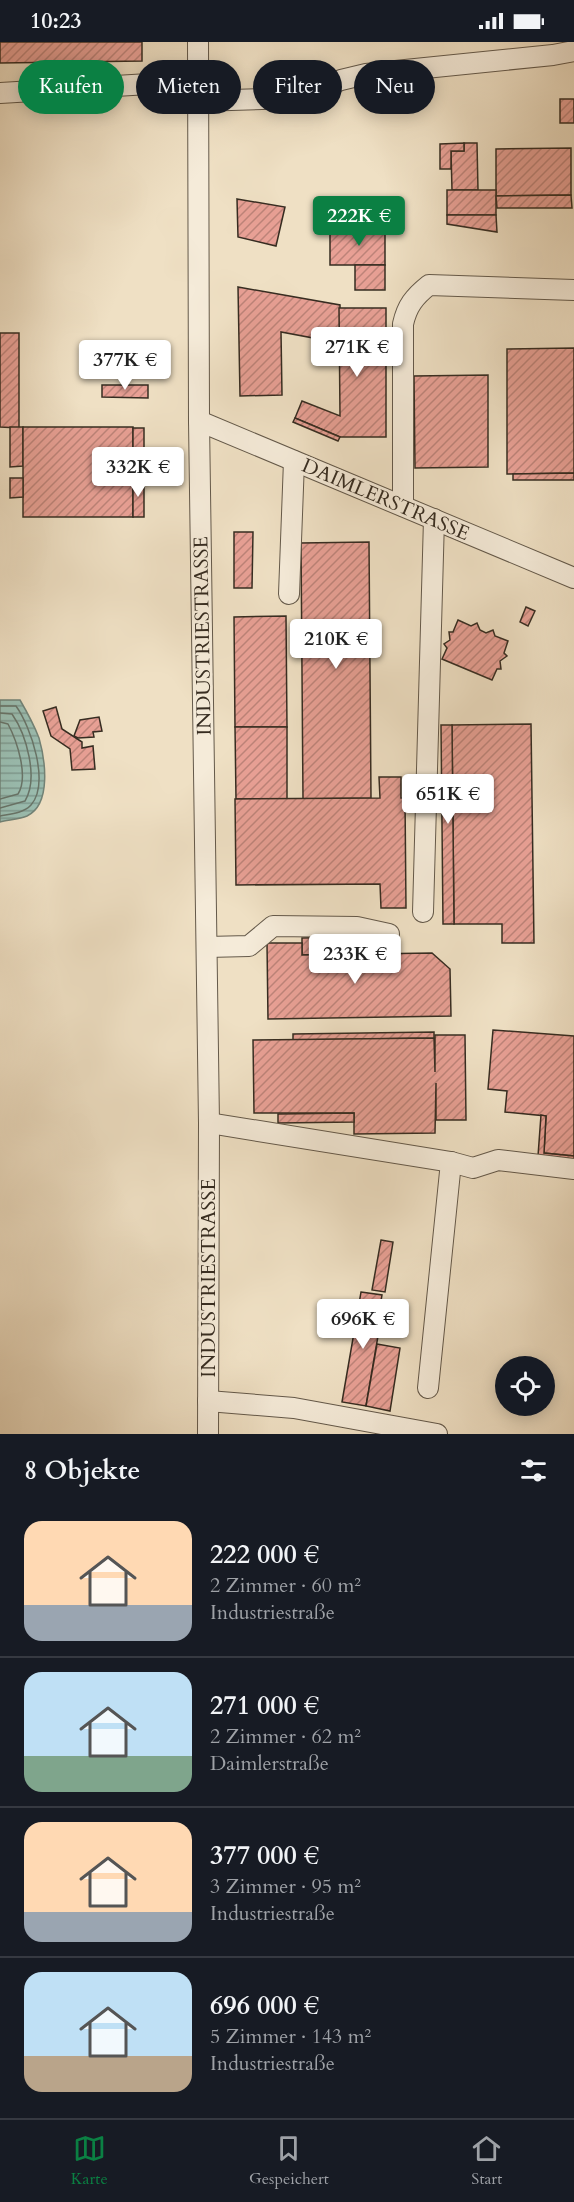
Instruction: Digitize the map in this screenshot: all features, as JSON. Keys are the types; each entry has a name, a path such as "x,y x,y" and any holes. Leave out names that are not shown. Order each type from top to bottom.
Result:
{"street":[{"name":"INDUSTRIESTRASSE","path":"198,42 198,60"},
{"path":"241,100 295,98 366,74 574,51"},
{"path":"0,93 136,85"},
{"name":"INDUSTRIESTRASSE","path":"198,114 199,421 209,1123 208,1434"},
{"path":"403,506 403,324 406,309 411,300 429,285 574,290"},
{"name":"DAIMLERSTRASSE","path":"199,421 574,578"},
{"path":"289,594 294,461"},
{"path":"423,912 434,519"},
{"path":"207,947 249,946 273,926 357,927 389,934"},
{"path":"209,1123 451,1162 473,1168 498,1160 574,1169"},
{"path":"428,1388 451,1162"},
{"path":"208,1401 294,1408 437,1434"}],"water":[{"path":"0,700 20,700 33,723 43,757 45,780 40,802 35,810 27,816 0,822"}],"building":[{"path":"0,42 142,42 142,60 136,61 18,60 18,63 0,63"},
{"path":"560,99 574,99 574,123 560,123"},
{"path":"464,143 477,143 478,190 452,190 451,151 464,151"},
{"path":"464,143 464,151 451,151 451,169 440,169 440,144"},
{"path":"571,148 571,195 496,196 496,149"},
{"path":"447,190 496,190 496,215 447,215"},
{"path":"571,195 572,208 497,208 496,196"},
{"path":"237,199 285,207 276,246 238,237"},
{"path":"447,215 496,215 497,232 447,224"},
{"path":"353,224 364,224 364,234 353,234"},
{"path":"364,224 385,224 385,265 330,265 330,234 364,234"},
{"path":"355,265 385,265 385,290 355,290"},
{"path":"238,287 340,305 340,343 281,332 282,395 240,396"},
{"path":"339,308 386,308 386,437 340,437 295,418 302,401 340,416"},
{"path":"0,333 19,333 19,428 0,427"},
{"path":"574,348 574,473 507,474 507,349"},
{"path":"488,375 488,467 415,468 414,376"},
{"path":"102,385 148,385 148,398 102,397"},
{"path":"295,418 340,437 338,441 293,422"},
{"path":"10,427 23,427 23,466 10,467"},
{"path":"23,427 133,427 133,517 23,517"},
{"path":"133,428 144,428 144,467 133,466"},
{"path":"574,473 574,480 513,480 513,474"},
{"path":"10,478 23,478 23,497 10,498"},
{"path":"133,478 144,478 144,517 133,517"},
{"path":"234,532 253,532 252,588 234,588"},
{"path":"369,542 371,798 303,799 301,543"},
{"path":"526,607 535,611 528,626 520,622"},
{"path":"286,616 287,727 235,727 234,617"},
{"path":"458,620 471,626 477,623 480,630 486,633 493,630 495,636 508,641 504,653 507,656 500,661 501,669 497,669 492,680 442,659 447,648 444,644 450,640 449,632 453,632"},
{"path":"56,707 62,729 82,742 82,748 93,746 95,769 72,770 70,749 51,736 43,711"},
{"path":"99,717 102,731 93,732 94,737 74,736 80,720"},
{"path":"531,724 534,943 502,943 502,924 454,924 452,725"},
{"path":"441,725 452,725 454,924 443,924"},
{"path":"235,727 287,727 287,799 236,799"},
{"path":"379,777 401,777 401,798 405,798 406,908 381,908 380,884 236,885 235,799 380,798"},
{"path":"346,937 346,954 302,955 302,938"},
{"path":"267,943 302,943 302,955 432,953 450,969 451,1016 268,1019"},
{"path":"493,1030 574,1036 574,1156 544,1153 546,1116 505,1112 507,1091 488,1089"},
{"path":"434,1032 434,1038 293,1040 293,1034"},
{"path":"435,1035 465,1035 466,1120 436,1120 436,1083 435,1133 354,1134 354,1113 254,1113 253,1040 434,1038 435,1072"},
{"path":"354,1113 354,1122 278,1123 278,1114"},
{"path":"541,1115 546,1116 544,1153 574,1156 574,1159 538,1156"},
{"path":"381,1240 393,1242 385,1292 372,1290"},
{"path":"361,1292 382,1295 380,1307 383,1307 366,1406 342,1402"},
{"path":"377,1344 400,1348 390,1411 366,1406"}]}
